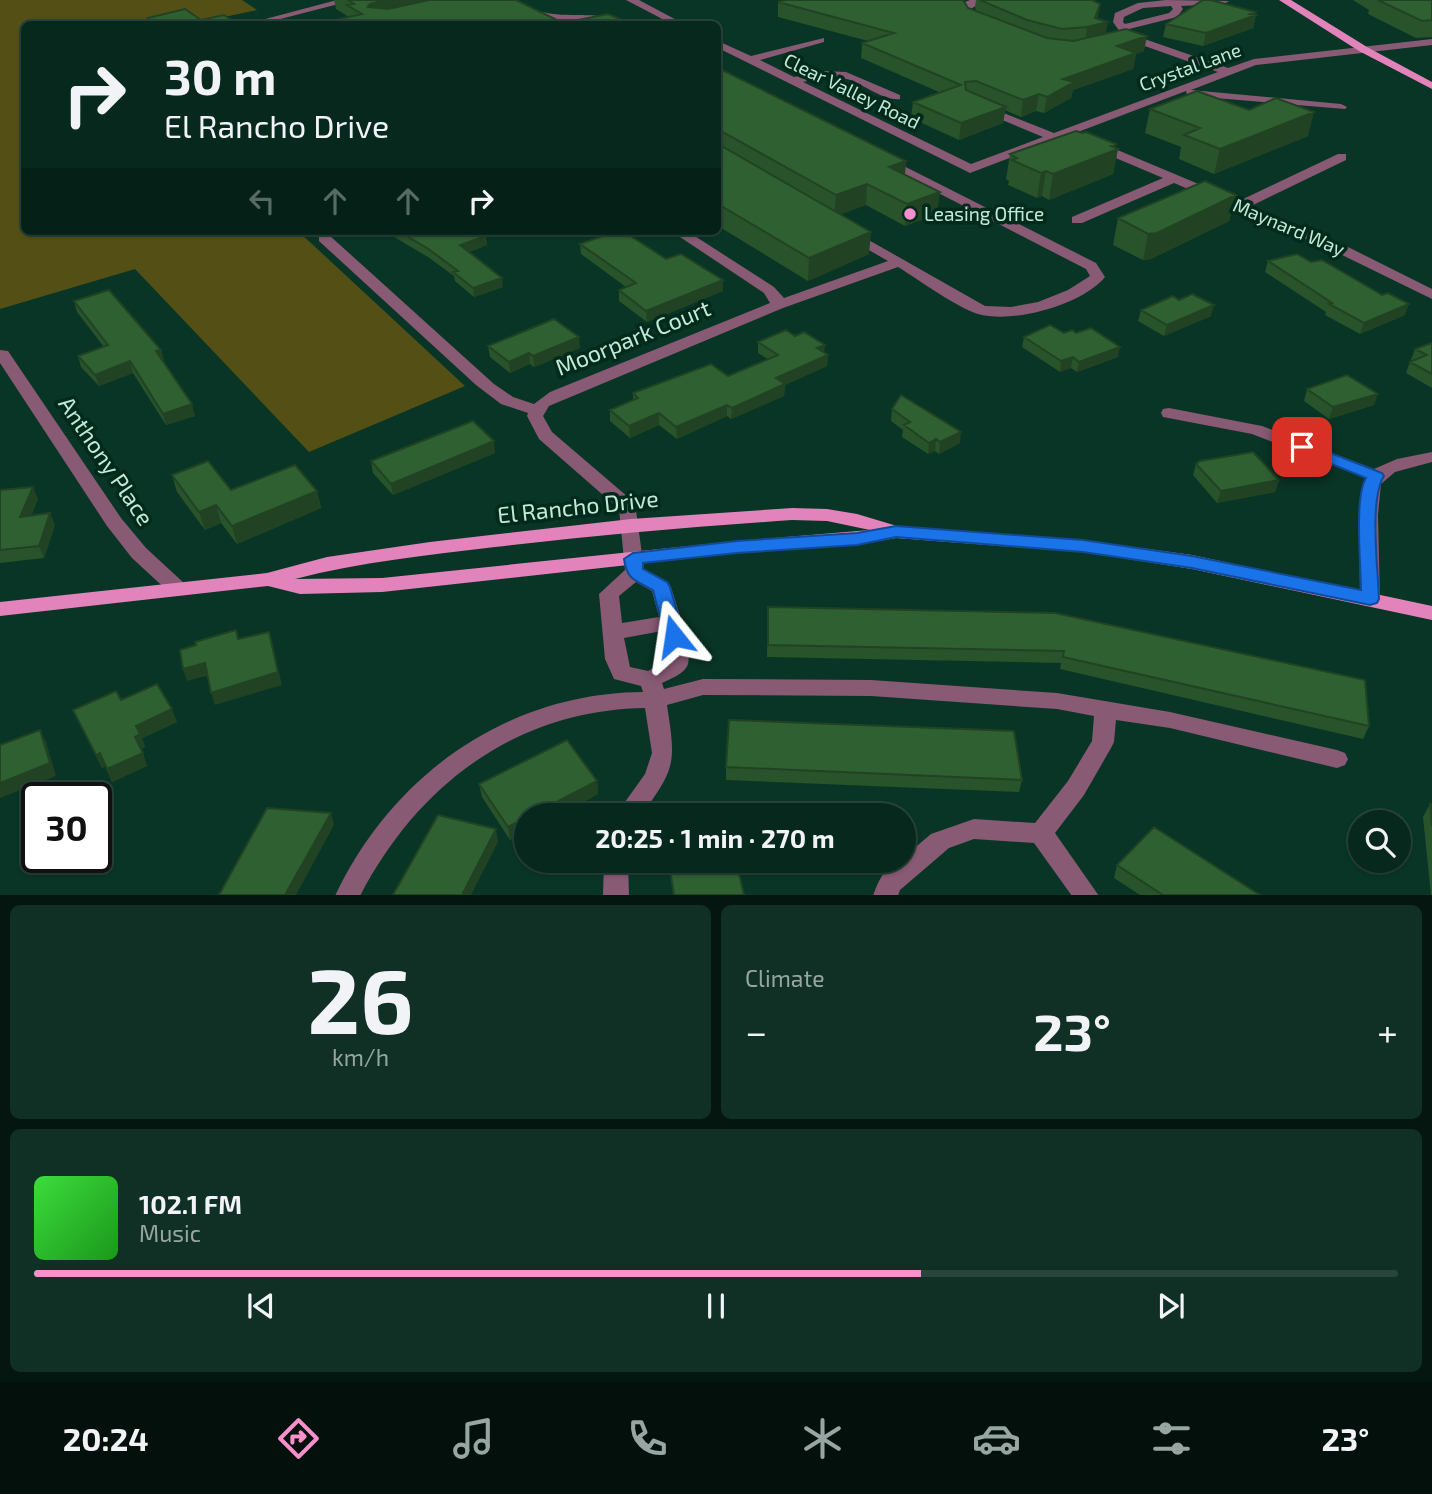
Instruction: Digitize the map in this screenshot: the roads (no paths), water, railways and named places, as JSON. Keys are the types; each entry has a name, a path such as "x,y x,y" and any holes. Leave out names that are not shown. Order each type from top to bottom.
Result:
{"main road":[{"path":"1284,0 1363,49 1432,86"},
{"name":"El Rancho Drive","path":"0,609 267,580 374,556 631,524 718,517 816,515 857,520 896,532 1083,546 1192,562 1432,613"},
{"name":"El Rancho Drive","path":"267,580 300,587 382,585 634,565 737,547 857,539 896,532"}],"street":[{"path":"263,21 349,0"},
{"path":"498,0 565,21 606,21"},
{"path":"631,0 673,21"},
{"path":"979,0 968,4 966,9 971,19 995,28"},
{"path":"1124,35 1173,15 1178,9 1172,1"},
{"path":"1124,35 1118,18 1124,11 1141,5 1172,1 1224,1"},
{"path":"522,6 535,3"},
{"path":"1124,35 1227,71"},
{"path":"750,60 820,40"},
{"name":"Crystal Lane","path":"971,169 1227,71 1271,58 1432,42"},
{"name":"Clear Valley Road","path":"721,46 971,169"},
{"path":"792,81 821,73 836,73 848,75 896,97"},
{"path":"1177,90 1341,107"},
{"name":"Maynard Way","path":"969,102 1174,178 1343,250 1432,295"},
{"path":"842,229 981,310 997,313 1024,311 1085,289 1098,278 1091,266 867,151"},
{"path":"1240,206 1342,157"},
{"path":"1077,220 1174,178"},
{"path":"684,235 769,290 777,299 778,305"},
{"path":"324,238 505,401 520,408 537,410 536,421 545,435 628,507 634,565 609,594 616,659 622,673 653,690"},
{"name":"Moorpark Court","path":"537,410 556,396 577,386 778,305 899,262"},
{"name":"Anthony Place","path":"2,354 114,522 139,553 178,589"},
{"path":"1169,413 1256,430 1376,476"},
{"path":"1370,599 1368,511 1371,483 1376,476 1399,465 1432,457"},
{"path":"634,565 661,587 678,650 678,664 653,690"},
{"path":"615,632 670,622"},
{"path":"347,895 418,795 448,766 518,728 553,714 653,690 703,687 871,688 966,692 1057,701 1170,720 1337,759"},
{"path":"636,803 654,778 663,753 653,690"},
{"path":"1041,833 1076,788 1103,742 1106,710"},
{"path":"886,895 890,883 940,841 974,829 1041,833"},
{"path":"1041,833 1087,895"},
{"path":"616,873 616,895"}],"place":[{"name":"Leasing Office","path":"910,214"}]}
